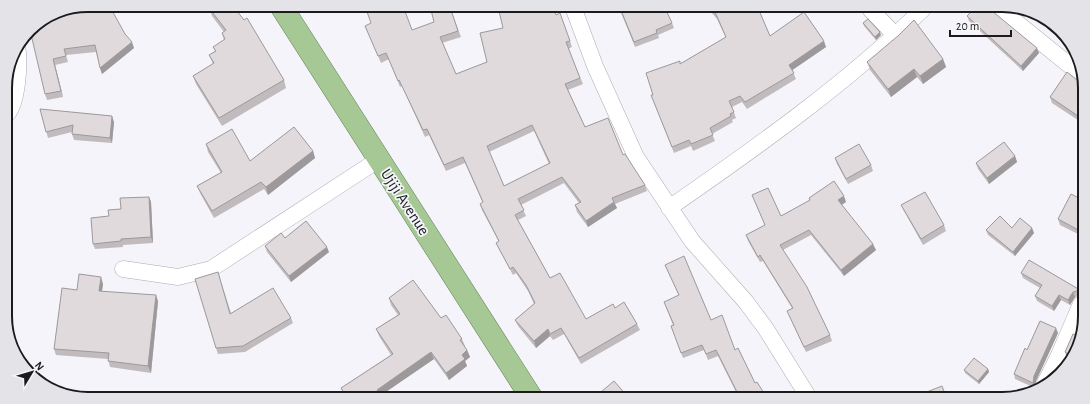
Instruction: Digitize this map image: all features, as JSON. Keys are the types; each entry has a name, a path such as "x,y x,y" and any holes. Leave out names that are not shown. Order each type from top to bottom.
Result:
{"highway":[{"name":"Ujiji Avenue","path":"285,12 528,392"}],"street":[{"path":"575,12 595,66 636,156 692,241 746,302 766,329 805,392"},
{"path":"873,12 896,36"},
{"path":"669,208 822,96 896,36 920,12"},
{"path":"1004,12 1075,70"},
{"path":"12,107 14,102 19,57"},
{"path":"123,269 178,277 211,269 378,160"},
{"path":"1049,375 1060,355 1078,311"}],"building":[{"path":"83,12 113,12 125,34 132,42 100,68 95,45 64,49 66,56 53,59 61,91 45,94 32,37 54,20 73,13"},
{"path":"212,12 238,12 244,20 247,18 284,80 219,118 193,76 214,63 209,55 216,51 213,47 225,39 222,33 226,30"},
{"path":"367,12 405,12 412,30 434,22 432,12 452,12 458,31 440,37 456,74 487,62 480,33 503,28 499,12 555,12 556,15 560,13 570,41 566,42 580,78 565,84 585,127 608,118 623,155 625,154 645,185 612,198 614,202 586,221 575,205 581,202 562,177 518,199 524,210 515,215 550,278 560,273 586,319 613,304 615,308 624,302 637,324 579,358 561,328 550,334 548,329 534,341 515,320 535,303 526,285 513,267 510,269 496,243 499,241 480,204 483,202 463,157 444,165 427,129 423,130 399,80 398,81 386,53 378,56 365,26 371,23","holes":["532,125 550,163 504,186 487,146"]},
{"path":"622,12 667,12 672,23 656,30 657,33 634,42"},
{"path":"715,12 760,12 770,36 804,12 824,41 789,65 794,73 745,102 740,96 729,101 734,112 730,114 731,116 710,128 713,135 691,144 689,140 672,147 651,95 653,95 646,73 680,61 680,64 726,37"},
{"path":"971,12 993,12 1037,48 1021,66 967,16"},
{"path":"868,19 880,32 875,37 863,23"},
{"path":"914,20 943,59 920,76 914,69 888,89 867,62"},
{"path":"1067,72 1077,80 1078,116 1050,97"},
{"path":"40,109 112,116 110,138 72,134 73,125 46,132"},
{"path":"294,127 313,151 266,187 261,182 212,211 197,186 222,172 206,144 232,129 250,161"},
{"path":"1004,142 1015,156 987,178 976,163"},
{"path":"859,144 871,165 846,179 835,158"},
{"path":"834,181 844,196 838,200 873,244 841,270 809,230 780,245 807,287 830,335 804,347 787,311 793,308 760,255 758,257 746,235 765,225 752,195 768,188 781,216 810,200 809,198"},
{"path":"925,192 944,225 921,239 901,205"},
{"path":"1071,194 1078,198 1078,230 1058,219"},
{"path":"149,197 151,237 121,239 121,241 93,244 91,218 109,216 108,210 121,209 120,198"},
{"path":"1000,216 1012,228 1020,218 1032,228 1013,252 986,230"},
{"path":"306,221 327,247 289,276 265,246 281,233 285,238"},
{"path":"684,256 711,320 722,315 735,350 738,348 755,383 757,382 763,392 737,392 716,350 706,354 702,345 681,353 671,326 674,325 664,302 679,295 665,265"},
{"path":"1029,260 1078,289 1078,291 1073,292 1068,300 1059,295 1052,306 1035,296 1042,285 1021,273"},
{"path":"218,272 230,314 273,288 291,318 243,346 216,348 195,279"},
{"path":"79,274 101,277 99,291 156,295 148,366 108,361 109,353 54,349 62,288 77,290"},
{"path":"413,280 441,318 446,315 462,339 460,340 467,350 462,355 465,359 446,373 431,352 377,390 379,392 344,392 341,388 393,354 376,329 400,314 389,298"},
{"path":"1040,321 1056,328 1034,376 1033,383 1014,374 1025,348 1027,350"},
{"path":"1073,334 1075,335 1074,340 1068,354 1065,352"},
{"path":"974,358 988,369 978,381 964,370"},
{"path":"614,381 624,392 601,392"},
{"path":"942,386 944,392 927,392"}]}
